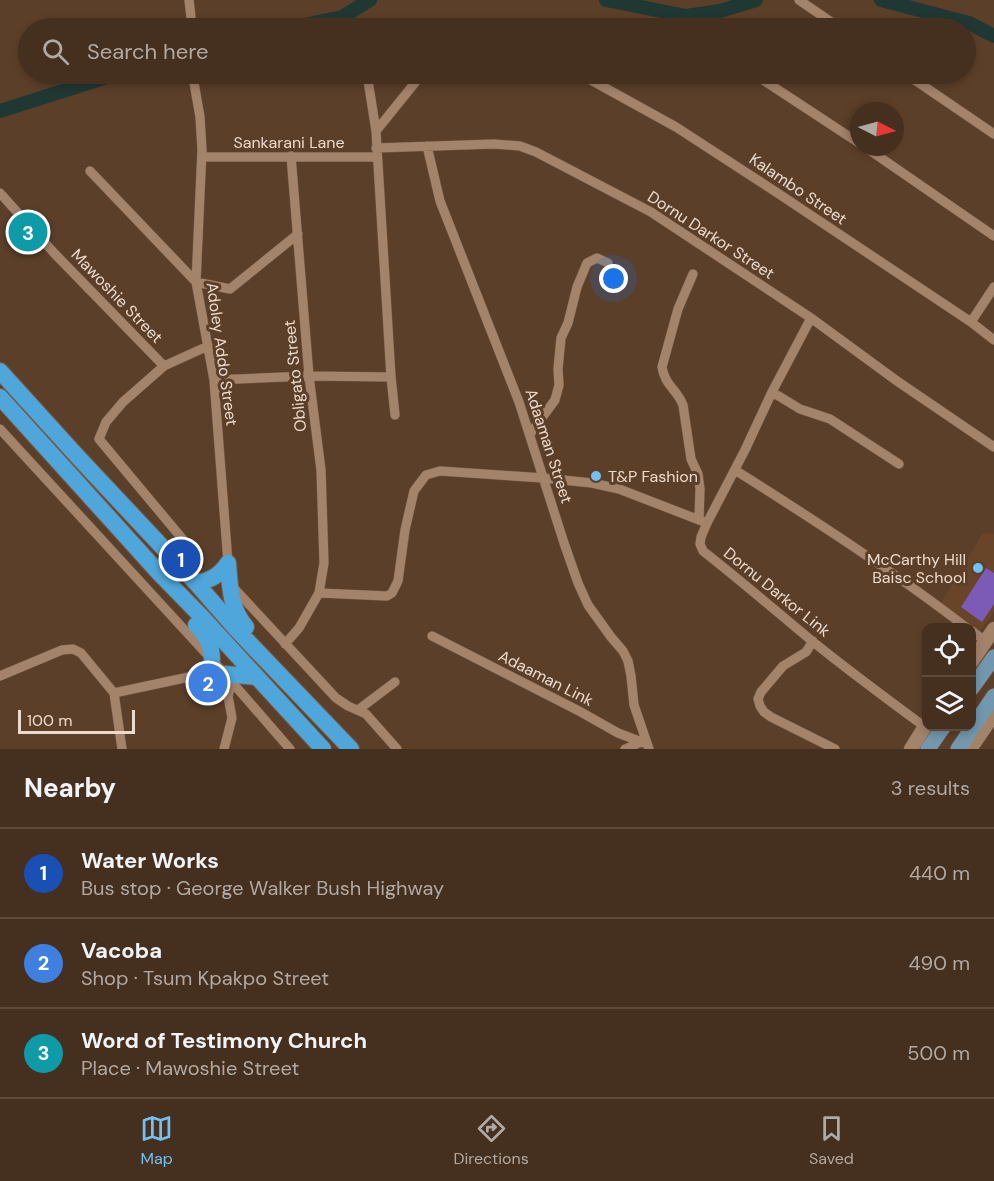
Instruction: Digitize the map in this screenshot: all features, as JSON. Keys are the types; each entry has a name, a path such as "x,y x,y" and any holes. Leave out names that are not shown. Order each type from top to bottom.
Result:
{"highway":[{"path":"0,371 237,630 351,749"},
{"path":"0,397 159,573 323,749"},
{"path":"196,583 218,576 228,563"},
{"path":"228,563 230,596 235,612 243,625 313,701 326,723"},
{"path":"159,573 169,595 207,638 211,647 212,660"},
{"path":"229,678 256,677"}],"main road":[{"path":"976,683 993,662"},
{"path":"958,749 994,696"},
{"path":"928,749 941,731"}],"street":[{"path":"189,0 191,17"},
{"path":"799,0 825,18"},
{"name":"Adoley Addo Street","path":"194,84 200,117 202,157 196,282 214,380 228,563"},
{"path":"369,84 376,131 395,415"},
{"path":"376,131 414,84"},
{"name":"Kalambo Street","path":"598,84 676,127 971,322 994,340"},
{"path":"769,84 850,137"},
{"path":"921,84 994,134"},
{"name":"Dornu Darkor Street","path":"377,153 427,146 508,144 536,152 651,212 811,318 897,381 994,447"},
{"name":"Adaaman Street","path":"427,146 440,201 519,402 564,543 588,605 628,661 634,705 646,745"},
{"name":"Sankarani Lane","path":"202,157 377,153"},
{"name":"Obligato Street","path":"291,156 309,376 321,470 324,563 319,593"},
{"path":"878,156 994,236"},
{"path":"90,171 196,282 230,289 297,234"},
{"name":"Mawoshie Street","path":"0,193 55,254 164,366"},
{"path":"530,435 555,400 559,385 561,338 587,263 597,258 608,263"},
{"path":"285,644 299,628 319,593 387,596 392,593 398,581 405,530 414,491 426,475 440,471 592,483 619,489 703,521 698,474 691,459 683,405 680,397 664,377 662,368 678,309 693,274"},
{"path":"971,322 994,287"},
{"name":"Dornu Darkor Link","path":"811,318 735,470 703,521 700,544 703,551 813,641 922,723"},
{"path":"190,548 99,439 106,422 123,402 164,366 208,346"},
{"path":"214,380 309,376 391,377"},
{"path":"772,392 800,409 830,419 899,464"},
{"path":"0,429 229,678 290,749"},
{"path":"735,470 796,508 962,623"},
{"path":"230,583 336,698 366,714 397,749"},
{"path":"976,655 994,629"},
{"path":"976,634 985,641"},
{"name":"Adaaman Link","path":"432,636 618,733 646,745"},
{"path":"813,641 806,652 783,666 761,692 758,699 764,712 771,717 836,749"},
{"path":"0,676 62,650 73,649 81,653 114,693 122,749"},
{"path":"114,693 189,677 202,671 212,660"},
{"path":"224,749 231,718 228,696 229,678"},
{"path":"358,710 395,682"},
{"path":"970,749 994,714"},
{"path":"911,749 923,731"},
{"path":"625,749 646,745"}],"shaded area":[{"name":"McCarthy Hill Baisc School","path":"983,533 994,534 994,612 980,632 976,629 976,623 968,623 941,603"},
{"path":"986,568 994,573 994,604 982,622 961,607"}],"waterway":[{"path":"337,18 370,0"},
{"path":"606,0 686,16 720,11 756,0"},
{"path":"881,0 950,18"},
{"path":"976,27 994,36"},
{"path":"0,111 85,84"}],"place":[{"name":"Word of Testimony Church","path":"28,232"},
{"name":"T&P Fashion","path":"596,476"},
{"name":"Water Works","path":"181,559"},
{"name":"McCarthy Hill Baisc School","path":"978,568"},
{"name":"Vacoba","path":"208,683"}]}
